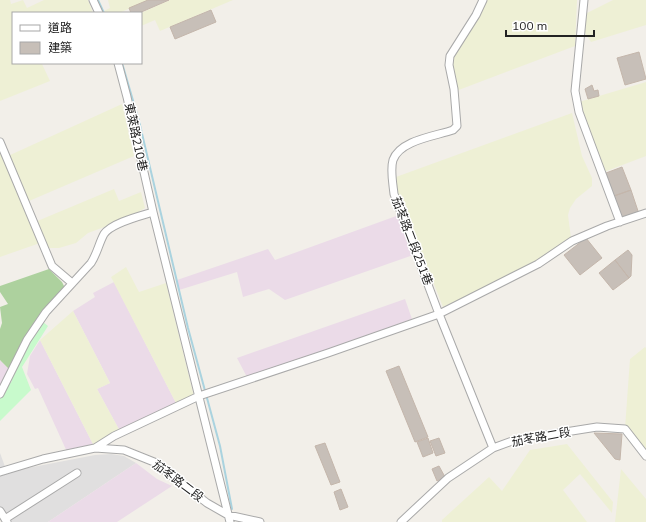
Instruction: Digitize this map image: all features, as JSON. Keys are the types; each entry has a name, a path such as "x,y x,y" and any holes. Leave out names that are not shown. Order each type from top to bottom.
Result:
{"street":[{"path":"93,0 98,12"},
{"name":"茄苳路二段251巷","path":"483,0 476,15 450,56 449,65 454,89 456,126 453,130 411,144 401,149 393,160 392,180 394,194 439,314 493,448"},
{"path":"584,0 575,91 579,112 620,222"},
{"name":"東萊路210巷","path":"118,64 128,97 153,212"},
{"path":"0,142 52,266 72,283"},
{"path":"0,394 4,390 9,374 27,340 46,312 91,262 96,255 105,232 111,227 153,212 229,519"},
{"path":"95,448 114,436 199,396 439,314 538,264 572,241 646,213"},
{"name":"茄苳路二段","path":"401,522 448,478 493,448 515,440 597,427 625,429 646,456"},
{"name":"茄苳路二段","path":"0,472 43,459 95,448 124,450 154,462 229,519 260,522"},
{"path":"0,511 6,520 77,473"}],"shaded area":[{"path":"399,215 416,254 285,300 269,289 243,297 237,272 179,290 177,280 268,249 275,260"},
{"path":"114,282 177,405 122,435 97,389 110,383 73,311 95,297 93,293"},
{"path":"405,299 412,319 248,379 237,358"},
{"path":"40,340 96,450 68,454 38,388 35,389 27,374 30,356"},
{"path":"0,360 12,372 0,396"},
{"path":"0,453 7,472 95,455 111,454 124,456 136,463 48,522 6,522 0,514"},
{"path":"136,463 157,479 172,486 117,522 48,522"}],"green space":[{"path":"0,0 10,0 11,4 23,0 27,8 44,0 88,0 93,12 12,12 12,64 42,64 50,81 0,101"},
{"path":"108,0 149,0 121,12 104,12 110,8"},
{"path":"170,0 233,0 160,31 155,20 142,26 142,13"},
{"path":"483,0 577,0 575,46 456,91 450,58"},
{"path":"613,0 646,0 646,25 591,42 585,33 585,14"},
{"path":"646,82 646,156 604,172 579,102"},
{"path":"122,104 134,156 29,201 26,200 8,156"},
{"path":"572,113 582,156 592,178 592,186 576,199 570,208 568,215 571,238 535,263 443,307 406,213 408,211 406,205 402,206 397,190 396,177"},
{"path":"0,146 40,243 0,257"},
{"path":"114,189 119,201 141,192 145,208 126,219 88,233 76,243 59,248 46,248 35,222"},
{"path":"126,267 139,292 166,283 194,397 177,405 111,277"},
{"path":"49,269 62,282 65,288 42,315 12,372 0,360 0,329 2,323 0,307 8,304 0,292 0,286"},
{"path":"73,311 110,383 97,389 122,435 96,450 40,340"},
{"path":"43,322 48,326 22,367 31,390 0,421 0,395 12,381 12,374 18,359 28,342"},
{"path":"645,347 646,454 625,428 630,359"},
{"path":"567,444 613,502 612,513 580,474 563,490 587,522 442,522 442,520 489,477 502,491 530,450"},
{"path":"621,469 646,499 646,522 615,522"}],"building":[{"path":"148,0 169,0 141,12 131,12 129,8"},
{"path":"211,10 216,22 175,39 170,27"},
{"path":"639,52 646,79 625,85 617,58"},
{"path":"592,85 594,91 598,90 599,96 588,99 585,89"},
{"path":"622,167 631,190 614,196 606,173"},
{"path":"631,190 639,214 623,220 614,196"},
{"path":"586,238 602,258 580,275 564,255"},
{"path":"628,250 632,255 631,276 629,278 615,260"},
{"path":"615,260 629,278 613,290 599,273"},
{"path":"399,366 428,437 415,442 386,371"},
{"path":"594,433 622,434 620,460 615,459"},
{"path":"428,438 433,453 423,457 417,442"},
{"path":"439,438 445,453 436,456 430,441"},
{"path":"325,443 340,482 331,485 315,446"},
{"path":"439,466 445,477 437,481 432,469"},
{"path":"341,489 348,507 340,510 334,492"}],"waterway":[{"path":"98,0 104,12"},
{"path":"122,64 139,121 188,328 220,446 232,509"}]}
